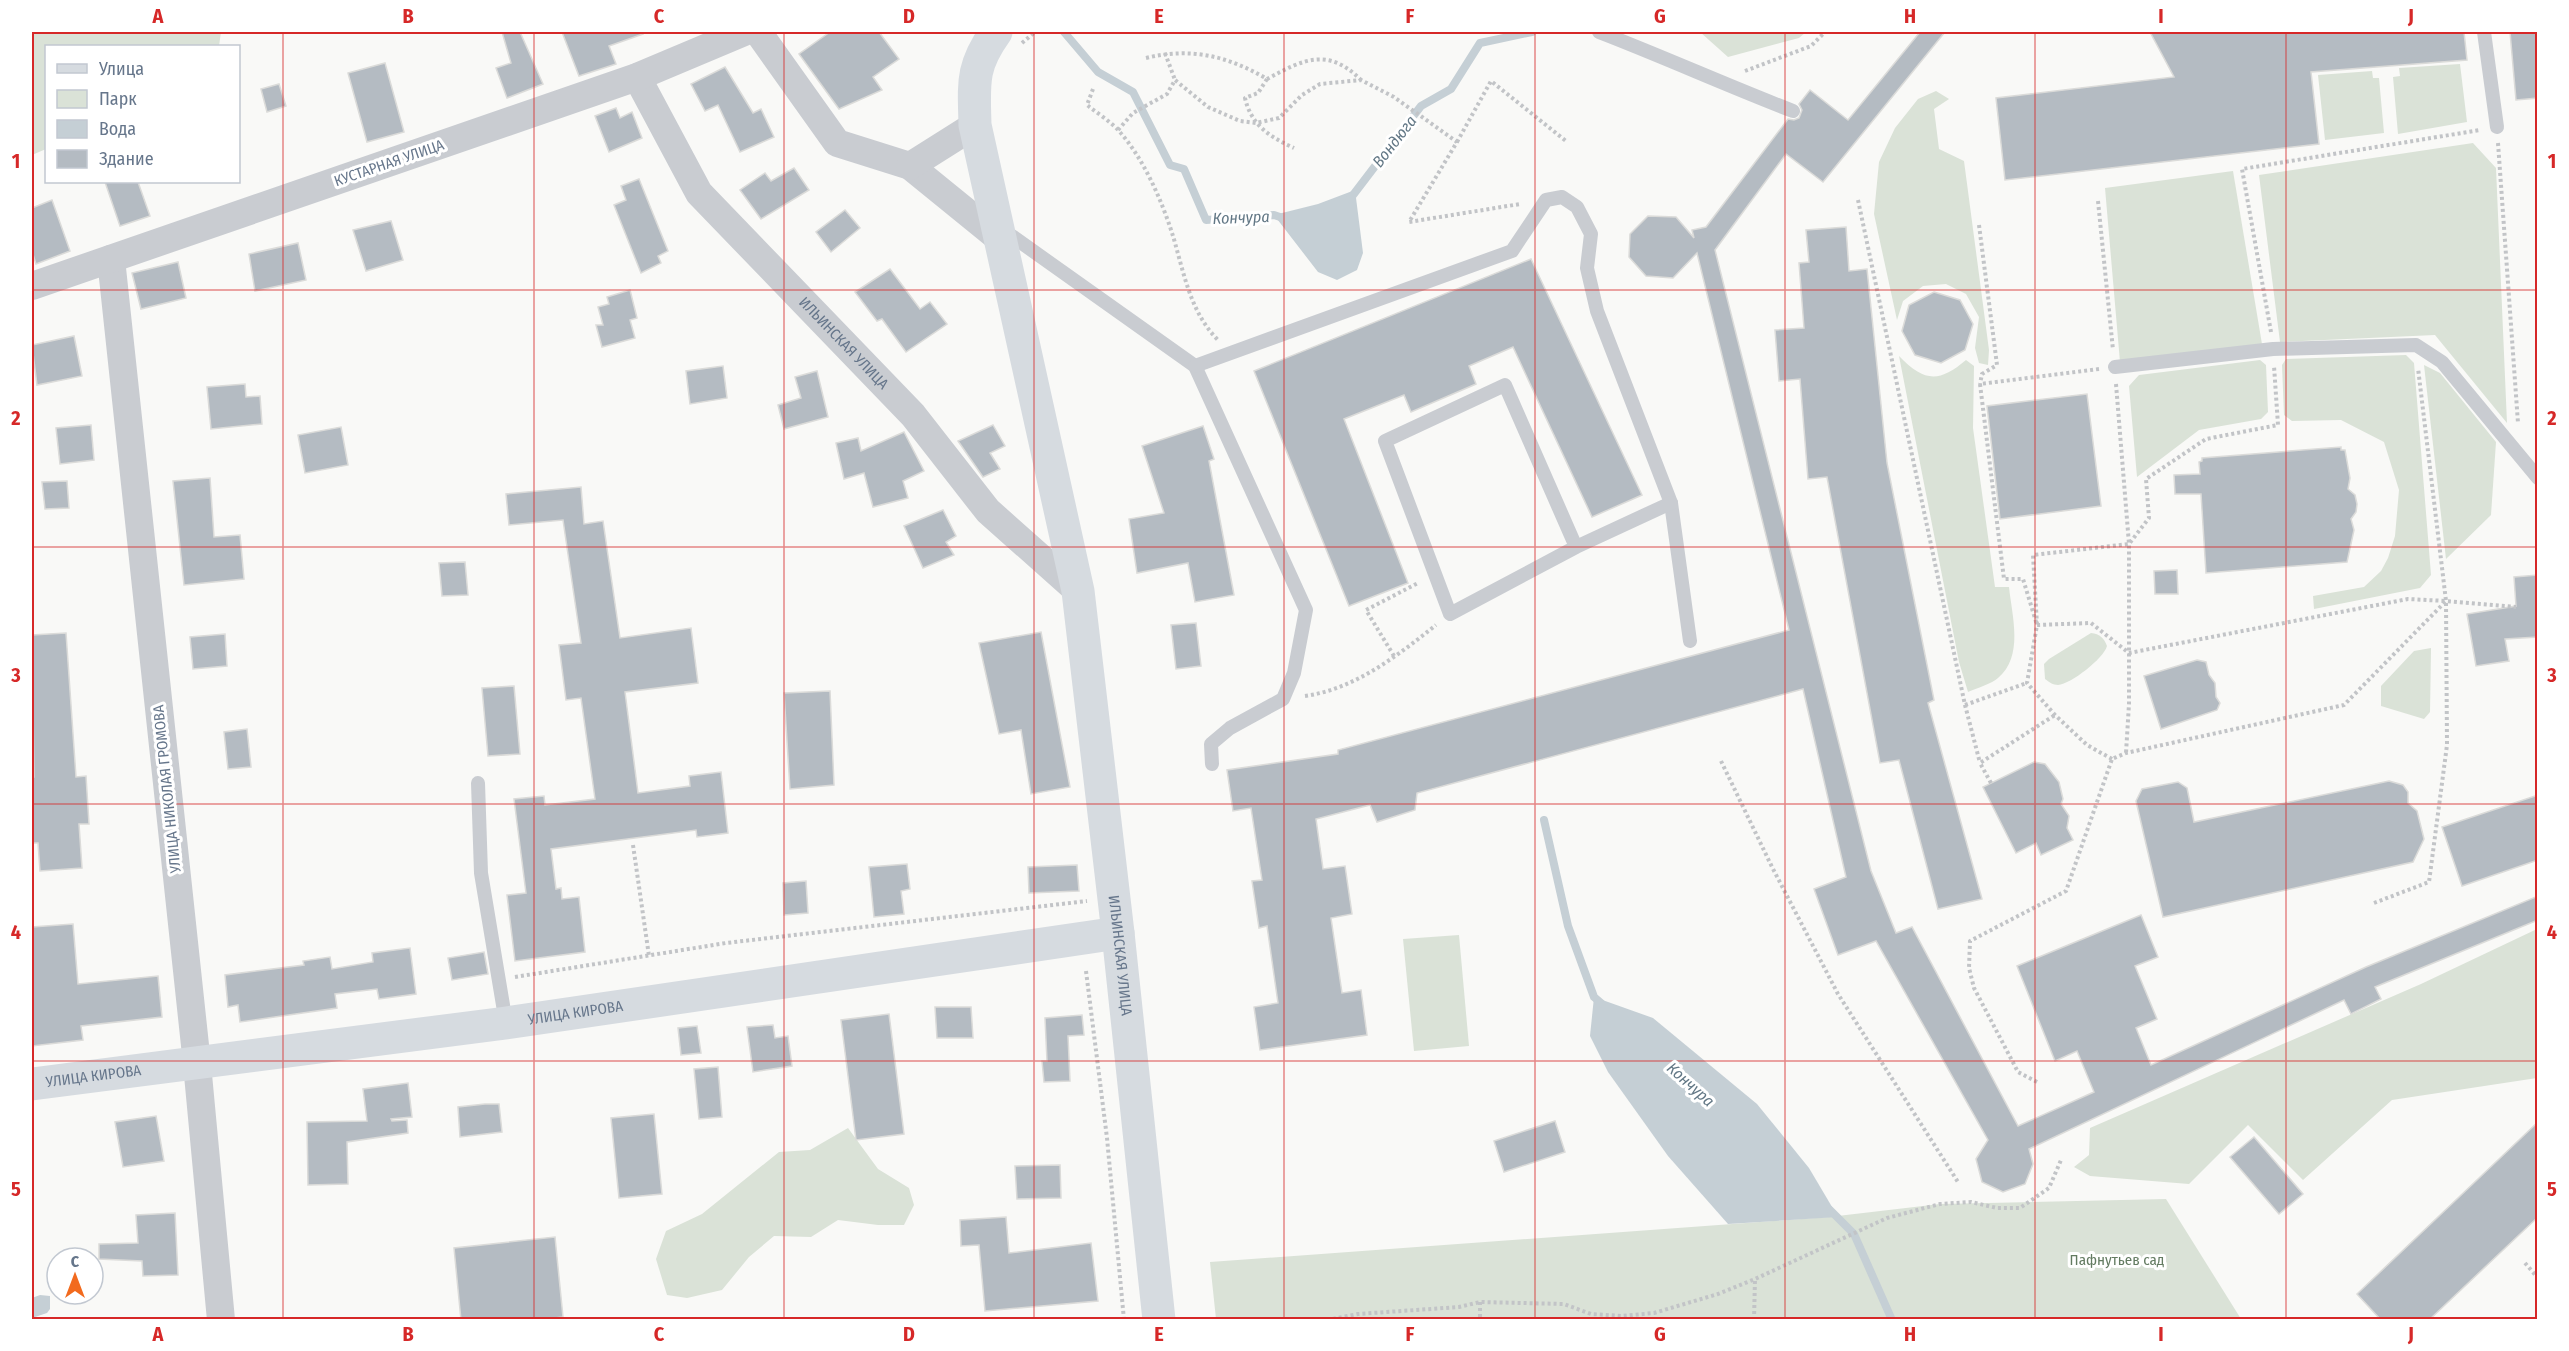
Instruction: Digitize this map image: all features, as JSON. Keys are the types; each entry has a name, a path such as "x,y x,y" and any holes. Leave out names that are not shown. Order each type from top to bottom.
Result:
{"main road":[{"name":"ИЛЬИНСКАЯ УЛИЦА","path":"996,32 985,48 975,70 975,125 1078,591 1160,1320"},
{"name":"УЛИЦА КИРОВА","path":"32,1084 506,1023 1118,933"}],"street":[{"name":"КУСТАРНАЯ УЛИЦА","path":"32,286 637,77 744,32"},
{"path":"758,32 837,143 910,166 1000,233"},
{"name":"ИЛЬИНСКАЯ УЛИЦА","path":"637,77 699,193 913,415 988,511 1078,591"},
{"path":"910,166 975,125"},
{"name":"УЛИЦА НИКОЛАЯ ГРОМОВА","path":"111,259 196,1064 220,1320"}],"lane":[{"path":"1599,32 1717,82 1793,111"},
{"path":"2484,32 2497,127"},
{"path":"1195,366 1512,250 1546,200 1562,197 1577,207 1591,234 1587,268 1597,311 1671,503 1690,641"},
{"path":"1000,233 1195,366 1306,610 1294,672 1283,699 1230,728 1211,744 1212,764"},
{"path":"2115,367 2274,349 2415,345 2442,362 2538,478"},
{"path":"1576,547 1505,385 1385,441 1450,614 1576,547 1671,503"},
{"path":"478,783 481,873 506,1023"}],"path":[{"path":"1717,82 1811,46 1825,32"},
{"path":"1146,58 1165,53 1202,53 1242,64 1267,79"},
{"path":"1165,53 1175,80 1208,107 1240,121 1256,123 1279,118 1302,95 1320,84 1361,80"},
{"path":"1294,148 1276,140 1256,123 1248,112 1245,98 1258,93 1267,79 1293,65 1321,58 1348,67 1361,80 1399,100 1457,142"},
{"path":"1118,130 1133,113 1167,94 1175,80"},
{"path":"1546,200 1409,222 1491,81 1566,141"},
{"path":"1093,89 1087,105 1118,130 1156,188 1188,293 1210,332 1231,353"},
{"path":"1858,200 1965,705 1980,763 1990,783"},
{"path":"2098,201 2115,367 2129,544 2126,753"},
{"path":"1979,225 1997,365 1982,374 1980,384"},
{"path":"2374,903 2429,882 2447,745 2446,601 2415,345"},
{"path":"1394,656 1366,610 1435,574"},
{"path":"2129,653 2408,599 2516,607"},
{"path":"2037,1082 2018,1072 1974,988 1970,968 1970,941 2067,891 2112,759 2126,753 2344,705 2446,601"},
{"path":"1283,699 1325,693 1368,674 1450,614"},
{"path":"2027,683 2037,625 2091,622 2129,653"},
{"path":"1965,705 2027,683"},
{"path":"2027,683 2087,746 2112,759"},
{"path":"1980,763 2055,715"},
{"path":"1722,761 1772,867 1838,994 1958,1182"},
{"path":"633,845 649,956"},
{"path":"499,979 726,943 1092,900"},
{"path":"1086,971 1107,1138 1124,1320"},
{"path":"1327,1320 1369,1313 1459,1307 1480,1302 1564,1304 1591,1314 1623,1318 1654,1313 1718,1294 1755,1279 1887,1218 1940,1204 1971,1202 1997,1208 2020,1208 2049,1188 2061,1160"},
{"path":"2525,1263 2538,1278"},
{"path":"1754,1320 1755,1279"},
{"path":"1480,1302 1480,1320"}],"green space":[{"path":"32,32 221,32 219,45 45,45 45,149 32,155"},
{"path":"1700,32 1806,32 1799,38 1728,57"},
{"path":"2460,64 2467,122 2398,134 2393,77 2400,76 2399,68"},
{"path":"2372,71 2373,78 2379,78 2384,133 2325,140 2318,75"},
{"path":"1936,91 1949,99 1934,109 1939,149 1964,161 1989,350 1988,365 1979,363 1975,348 1979,317 1966,294 1946,284 1923,286 1903,301 1897,320 1874,214 1879,162 1895,128 1918,99"},
{"path":"2473,143 2496,168 2507,423 2435,335 2280,342 2259,175"},
{"path":"2233,171 2262,344 2120,362 2105,188"},
{"path":"2406,355 2414,363 2431,575 2420,588 2314,609 2313,596 2364,587 2381,571 2395,536 2399,490 2384,442 2341,420 2292,421 2284,415 2282,365 2286,359"},
{"path":"1899,356 1924,375 1940,376 1966,360 1974,366 1973,428 1995,587 2009,587 2014,623 2014,647 2006,669 1998,678 1968,692 1959,662"},
{"path":"2260,360 2266,365 2268,412 2261,419 2199,430 2137,477 2129,386 2139,375"},
{"path":"2424,365 2440,373 2496,442 2491,515 2446,559"},
{"path":"2091,633 2101,637 2107,646 2094,663 2064,684 2054,684 2045,679 2044,664 2049,659"},
{"path":"2431,648 2430,712 2424,719 2381,706 2381,686 2414,651"},
{"path":"2537,929 2537,1078 2392,1100 2303,1180 2248,1125 2189,1184 2090,1176 2074,1167 2089,1155 2090,1128 2421,984"},
{"path":"1459,935 1469,1046 1414,1051 1403,939"},
{"path":"848,1128 878,1169 909,1188 914,1205 904,1225 878,1225 838,1220 811,1237 774,1236 749,1257 722,1290 687,1298 667,1295 656,1259 666,1231 702,1214 779,1152 810,1150"},
{"name":"Пафнутьев сад","path":"2166,1199 2241,1319 1216,1319 1210,1262 1829,1217 1940,1204"}],"water":[{"path":"1355,190 1363,253 1357,270 1337,280 1318,272 1274,215 1318,204"},
{"path":"1594,997 1653,1018 1757,1104 1809,1168 1838,1217 1728,1224 1668,1156 1608,1072 1590,1036"},
{"path":"45,1296 45,1306 50,1306 47,1313 32,1318 32,1298"}],"building":[{"path":"502,32 520,32 543,84 507,98 496,68 511,63"},
{"path":"562,32 642,32 643,34 609,46 616,64 579,76"},
{"path":"830,32 879,32 899,59 873,77 882,90 839,109 799,54"},
{"path":"1920,32 1945,32 1823,182 1786,154 1715,250 1871,871 1896,933 1912,927 2018,1126 2094,1092 2077,1051 2055,1061 2017,966 2141,915 2158,957 2135,966 2157,1019 2136,1028 2151,1065 2366,967 2538,896 2538,920 2375,987 2381,999 2351,1014 2344,1000 2029,1149 2033,1164 2025,1184 2003,1192 1982,1182 1976,1159 1988,1140 1876,941 1838,955 1814,889 1846,877 1803,689 1417,793 1415,810 1377,822 1370,805 1316,819 1323,869 1345,866 1352,914 1331,918 1342,993 1361,990 1367,1035 1260,1050 1254,1007 1278,1003 1267,926 1259,928 1252,881 1262,880 1251,808 1233,811 1227,770 1338,754 1338,750 1789,630 1697,253 1673,278 1646,276 1629,257 1630,234 1648,216 1676,217 1694,238 1692,230 1706,227 1788,119 1799,118 1802,110 1799,104 1810,90 1848,120"},
{"path":"2150,32 2464,32 2467,60 2311,72 2319,144 2005,180 1996,98 2174,77"},
{"path":"2510,32 2538,32 2538,98 2516,100"},
{"path":"385,63 404,132 367,142 348,73"},
{"path":"725,67 753,113 761,109 774,137 740,152 718,105 705,111 691,84"},
{"path":"279,84 286,106 267,112 261,89"},
{"path":"616,108 620,118 632,112 642,138 609,152 595,116"},
{"path":"794,168 809,190 761,219 740,190 765,173 771,181"},
{"path":"639,179 668,251 658,256 661,263 641,273 614,205 626,200 621,186"},
{"path":"105,183 138,183 150,216 120,226"},
{"path":"52,200 70,251 36,264 32,251 32,208"},
{"path":"845,210 860,228 831,252 816,232"},
{"path":"391,221 403,260 366,271 353,230"},
{"path":"1846,227 1849,271 1867,269 1887,463 1934,700 1928,703 1982,899 1938,909 1899,760 1880,763 1827,477 1808,479 1800,379 1779,381 1775,330 1804,328 1799,263 1809,262 1806,230"},
{"path":"298,243 306,280 255,291 249,254"},
{"path":"1531,259 1642,495 1592,517 1513,347 1469,366 1476,384 1411,412 1404,395 1344,419 1408,583 1349,606 1254,371"},
{"path":"178,262 186,298 141,309 132,273"},
{"path":"890,269 920,309 930,302 947,324 906,352 882,319 877,321 855,292"},
{"path":"630,290 637,318 630,320 635,338 602,347 596,325 603,325 598,307 609,304 607,297"},
{"path":"1934,292 1960,300 1973,324 1965,350 1941,363 1915,355 1902,331 1909,305"},
{"path":"74,336 82,376 37,385 32,345"},
{"path":"723,366 727,398 690,404 686,371"},
{"path":"817,371 828,417 784,429 778,405 801,398 795,377"},
{"path":"245,384 246,397 260,396 262,424 211,429 207,387"},
{"path":"2087,394 2101,506 2000,519 1987,406"},
{"path":"91,425 94,460 60,464 56,428"},
{"path":"993,425 1005,446 990,453 1000,469 983,477 958,441"},
{"path":"1203,426 1214,459 1209,461 1234,595 1195,602 1188,563 1137,573 1129,519 1164,513 1142,446"},
{"path":"341,427 348,465 305,473 298,435"},
{"path":"904,432 924,471 903,481 908,498 873,507 864,473 844,479 836,443 858,438 861,451"},
{"path":"2341,447 2341,450 2345,450 2350,478 2348,489 2355,495 2357,504 2356,512 2351,519 2354,530 2347,562 2206,573 2201,494 2175,494 2174,475 2200,474 2199,462 2202,458"},
{"path":"210,478 214,537 240,535 244,579 184,585 173,481"},
{"path":"67,481 69,508 45,509 42,482"},
{"path":"581,487 584,524 603,521 620,638 691,628 698,683 625,692 638,793 690,786 689,776 721,772 728,833 697,837 696,830 551,849 556,889 561,888 562,899 579,897 585,952 515,961 507,895 526,893 514,799 544,796 545,805 595,799 581,698 566,700 559,645 581,643 563,520 509,525 506,494"},
{"path":"943,510 956,536 946,542 954,555 923,568 904,526"},
{"path":"465,562 468,595 442,596 439,563"},
{"path":"2177,570 2178,594 2155,594 2154,571"},
{"path":"2538,575 2538,637 2505,639 2509,661 2476,666 2467,614 2516,606 2514,577"},
{"path":"1196,623 1201,666 1176,669 1171,625"},
{"path":"1041,632 1070,787 1031,794 1021,730 999,734 979,643"},
{"path":"66,633 76,777 86,776 89,824 79,824 82,868 40,871 38,843 32,843 32,777 34,777 32,635"},
{"path":"225,634 227,666 193,669 190,637"},
{"path":"2197,660 2206,662 2209,675 2215,683 2216,697 2220,703 2217,710 2161,729 2144,676"},
{"path":"514,686 520,754 488,756 482,688"},
{"path":"830,691 834,785 790,789 784,693"},
{"path":"247,729 251,767 228,769 224,732"},
{"path":"2034,762 2045,764 2059,782 2063,799 2061,804 2069,816 2067,828 2073,840 2041,855 2036,843 2016,853 1983,787"},
{"path":"2389,781 2403,785 2408,792 2408,803 2417,811 2424,839 2413,862 2163,917 2136,801 2142,789 2178,782 2187,788 2194,822"},
{"path":"2538,795 2538,860 2462,886 2442,827"},
{"path":"907,864 910,889 901,891 904,914 874,917 869,867"},
{"path":"1077,865 1079,891 1029,893 1028,867"},
{"path":"806,881 808,913 784,915 783,883"},
{"path":"73,924 78,984 158,976 162,1017 81,1026 83,1040 32,1046 32,927"},
{"path":"410,948 416,994 379,999 377,989 335,994 337,1008 240,1022 238,1005 228,1007 225,975 304,965 303,961 330,957 332,969 373,962 372,953"},
{"path":"484,952 488,974 452,980 448,958"},
{"path":"935,1007 971,1007 973,1038 937,1038"},
{"path":"889,1014 904,1134 856,1140 841,1020"},
{"path":"1082,1015 1084,1035 1068,1036 1070,1081 1044,1082 1042,1061 1047,1061 1045,1018"},
{"path":"773,1025 775,1038 788,1036 792,1066 753,1072 747,1027"},
{"path":"697,1026 701,1053 681,1055 678,1028"},
{"path":"718,1067 722,1117 699,1119 694,1069"},
{"path":"408,1083 412,1117 391,1119 392,1121 407,1120 408,1133 347,1142 348,1184 308,1185 307,1122 367,1121 363,1089"},
{"path":"499,1104 502,1132 460,1137 458,1107"},
{"path":"654,1114 662,1194 619,1198 611,1118"},
{"path":"156,1116 164,1161 123,1167 115,1122"},
{"path":"1555,1121 1565,1152 1504,1172 1494,1141"},
{"path":"2538,1122 2538,1217 2429,1320 2381,1320 2357,1294"},
{"path":"2254,1137 2303,1194 2279,1214 2230,1157"},
{"path":"1060,1165 1061,1198 1017,1199 1015,1166"},
{"path":"175,1213 178,1275 143,1276 142,1261 105,1259 105,1246 99,1246 99,1244 138,1243 136,1215"},
{"path":"1006,1217 1009,1253 1091,1243 1098,1301 985,1311 979,1245 961,1246 960,1220"},
{"path":"555,1237 563,1317 538,1320 461,1320 454,1248"}],"waterway":[{"name":"Кончура","path":"1064,32 1098,72 1133,92 1170,165 1184,169 1206,220 1274,215 1283,218"},
{"name":"Вондюга","path":"1350,199 1421,106 1451,89 1480,43 1532,32"},
{"name":"Кончура","path":"1544,820 1568,926 1594,997 1601,1003"},
{"name":"Кончура","path":"1830,1210 1854,1234 1892,1320"}]}
